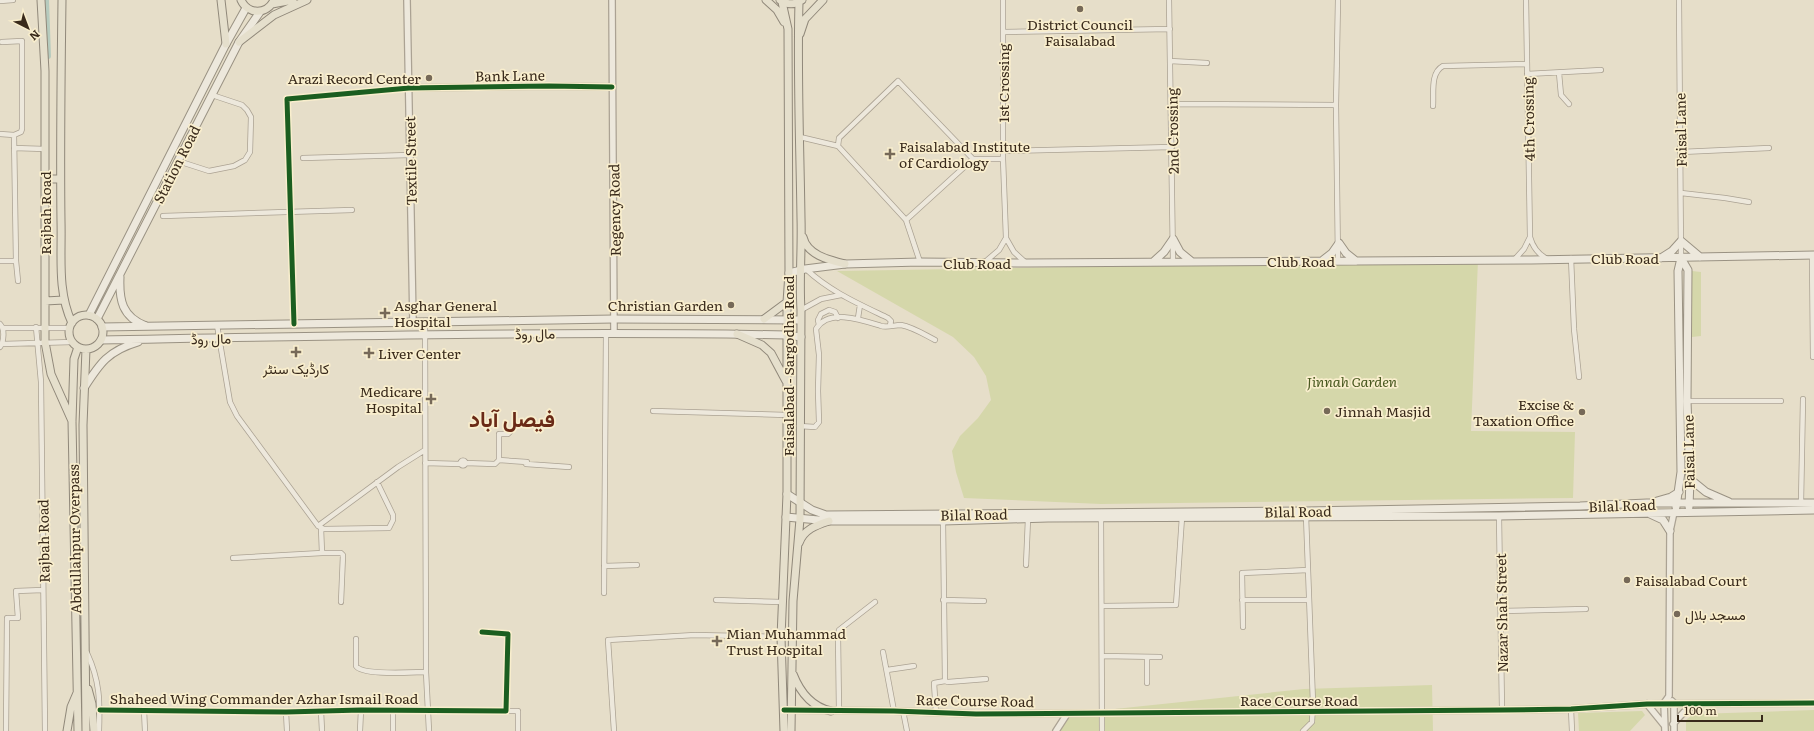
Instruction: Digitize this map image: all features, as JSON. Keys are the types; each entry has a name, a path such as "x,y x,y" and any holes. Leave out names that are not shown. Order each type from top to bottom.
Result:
{"main road":[{"name":"Rajbah Road","path":"42,0 45,71 45,327 42,343 51,374 72,421"},
{"name":"Rajbah Road","path":"62,0 60,135 61,287 71,325"},
{"path":"221,0 226,44"},
{"path":"241,0 246,8 255,12 264,10 273,2 293,0"},
{"path":"239,42 274,15 307,0"},
{"path":"766,0 777,10 788,29"},
{"path":"798,42 806,19 823,0"},
{"path":"781,1 788,4 800,1"},
{"name":"Faisalabad - Sargodha Road","path":"781,1 788,29 789,273 787,302 787,494 781,636 787,710 792,731"},
{"name":"Faisalabad - Sargodha Road","path":"784,731 792,670 793,601 796,550 800,519 800,320 803,269 797,51 800,1"},
{"name":"Station Road","path":"89,315 226,44 246,8"},
{"name":"Station Road","path":"97,319 239,42 260,12"},
{"path":"788,52 797,51"},
{"path":"45,179 60,179"},
{"path":"801,230 804,243 815,252 824,258 845,264"},
{"path":"1152,262 1164,252 1173,239 1180,252 1191,261"},
{"path":"1661,258 1672,251 1681,241 1700,257"},
{"path":"1323,260 1332,253 1339,243 1346,253 1357,261"},
{"name":"Club Road","path":"789,273 803,269 845,264 920,262 1027,263 1323,260 1357,261 1681,258 1813,255"},
{"name":"Faisal Lane","path":"1681,258 1688,270 1687,401 1690,479 1688,513"},
{"name":"Faisal Lane","path":"1674,512 1677,504 1681,472 1678,271 1681,258"},
{"path":"120,273 119,296 126,311 134,322 151,328"},
{"path":"45,301 64,300"},
{"path":"764,319 787,302"},
{"path":"89,315 97,319 102,328 100,340 94,347 79,346 70,338 71,325 79,316 89,315"},
{"name":"مال روڈ","path":"102,328 614,319 800,320"},
{"name":"مال روڈ","path":"100,340 606,333 787,335 800,337"},
{"path":"737,334 762,345 771,353 787,383"},
{"path":"84,388 98,365 120,348 147,339"},
{"name":"Abdullahpur Overpass","path":"79,346 84,388 86,731"},
{"name":"Abdullahpur Overpass","path":"78,731 72,421 74,359 79,346"},
{"path":"1690,479 1706,492 1732,503"},
{"path":"1647,503 1662,500 1679,492"},
{"name":"Bilal Road","path":"787,494 812,510 826,515 1320,510 1647,503 1814,503"},
{"name":"Bilal Road","path":"786,517 830,521 943,521 1182,517 1499,516 1645,512 1688,513 1754,510 1814,510"},
{"path":"1645,512 1663,520 1670,531"},
{"path":"796,550 801,536 816,525 830,521"},
{"path":"792,670 798,686 808,699 820,709 835,711"},
{"path":"85,677 92,704 94,731"},
{"path":"67,731 71,707 78,689"}],"street":[{"path":"0,1 13,0"},
{"name":"Textile Street","path":"408,0 413,323"},
{"name":"Regency Road","path":"612,0 614,333"},
{"name":"1st Crossing","path":"1003,0 1003,160 1006,238"},
{"name":"2nd Crossing","path":"1169,0 1173,262"},
{"path":"1338,0 1336,105 1339,243 1338,261"},
{"name":"4th Crossing","path":"1526,0 1530,237"},
{"name":"Faisal Lane","path":"1679,0 1681,258"},
{"path":"1003,32 1170,29"},
{"path":"0,134 14,135 21,132 22,129 22,41 2,42"},
{"path":"1170,61 1207,63"},
{"path":"1433,106 1434,77 1437,70 1443,66 1527,64"},
{"path":"1527,74 1601,70"},
{"path":"1559,72 1561,95 1569,104"},
{"path":"838,146 839,138 898,81 973,159 1003,160"},
{"name":"Bank Lane","path":"409,88 548,86 612,87"},
{"path":"294,324 287,99 409,88"},
{"path":"178,161 209,171 234,166 245,160 250,152 251,117 247,110 242,105 212,95"},
{"path":"1171,104 1336,105"},
{"path":"14,135 16,261 18,280"},
{"path":"800,137 838,146 906,220 920,262"},
{"path":"1004,151 1172,147"},
{"path":"14,148 45,149"},
{"path":"1681,152 1769,148"},
{"path":"303,158 410,156"},
{"path":"906,220 973,159"},
{"path":"1681,193 1749,202"},
{"path":"163,216 352,210"},
{"path":"1530,237 1534,248 1547,259"},
{"path":"1515,259 1524,249 1530,237"},
{"path":"984,263 995,255 1006,238 1014,252 1027,263"},
{"path":"1813,255 1813,357"},
{"path":"1571,258 1574,329 1579,377"},
{"path":"0,261 16,261"},
{"path":"803,269 818,281 841,295 888,318 890,325"},
{"path":"801,310 821,299 841,295"},
{"path":"858,318 860,305"},
{"path":"819,325 818,320 821,314 829,310 835,312 838,318"},
{"path":"799,426 815,427 819,422 819,355 816,329 824,320 858,318 887,327 890,325 909,327 935,340"},
{"name":"Shaheed Wing Commander Azhar Ismail Road","path":"100,710 286,712 428,710 426,672 425,322"},
{"path":"0,324 3,328 1,346 42,343 79,346"},
{"path":"3,328 71,325"},
{"path":"217,325 230,402 237,416 320,527 322,553"},
{"name":"Rajbah Road","path":"36,327 42,343 41,388 45,731"},
{"path":"604,593 606,333"},
{"path":"1801,503 1803,400"},
{"path":"1687,401 1781,401"},
{"path":"653,411 787,415"},
{"path":"499,460 499,434 508,434 510,432"},
{"path":"320,527 377,482 425,450"},
{"path":"425,463 495,464 499,460 569,468"},
{"path":"320,527 332,529 389,528 393,520 393,515 377,482"},
{"path":"1664,728 1664,704 1669,696 1670,531 1674,512"},
{"path":"1303,731 1312,722 1306,516"},
{"name":"Nazar Shah Street","path":"1499,516 1502,710"},
{"path":"1102,606 1176,605 1182,517"},
{"path":"1101,518 1102,731"},
{"path":"1026,565 1028,519"},
{"path":"943,521 945,681"},
{"path":"233,558 341,553 341,602"},
{"path":"604,566 637,565"},
{"path":"1243,627 1242,573 1308,570"},
{"path":"6,731 7,618 18,618 16,591 44,590"},
{"path":"716,600 782,602"},
{"path":"944,600 984,601"},
{"path":"1242,600 1309,600"},
{"path":"835,711 839,630 875,602"},
{"path":"1501,611 1586,609"},
{"path":"482,632 508,634 506,711"},
{"path":"614,731 608,640 695,635 781,636"},
{"path":"356,639 356,666 360,670 370,672 426,672"},
{"path":"85,649 95,671 100,710 99,731"},
{"path":"883,652 894,711"},
{"path":"1102,656 1147,658 1160,657"},
{"path":"1147,658 1147,683"},
{"path":"887,670 914,666"},
{"path":"936,712 934,683 986,679"},
{"path":"1669,696 1674,703 1674,731"},
{"name":"Race Course Road","path":"787,710 1067,714 1571,709 1674,703 1814,703"},
{"path":"1673,724 1684,712 1696,703"},
{"path":"1647,704 1664,728"},
{"path":"1571,709 1572,731"},
{"path":"144,710 145,731"},
{"path":"360,731 361,710"},
{"path":"393,710 393,731"},
{"path":"429,731 428,710 518,711 518,731"},
{"path":"321,711 322,731"},
{"path":"903,711 907,731"},
{"path":"286,712 287,731"},
{"path":"1056,731 1067,714"}],"green space":[{"name":"Jinnah Garden","path":"1478,260 1471,431 1575,432 1573,498 1101,504 964,498 956,472 952,451 960,436 978,418 991,400 986,376 974,357 953,337 837,271"},
{"path":"1692,271 1701,272 1701,336 1692,337"},
{"path":"1432,685 1433,731 1056,731 1067,714 1304,689"},
{"path":"1814,710 1814,731 1686,731 1686,720 1697,714"},
{"path":"1642,711 1645,715 1630,731 1579,731 1578,713"}],"waterway":[{"path":"46,0 48,56"}],"cycle path":[{"path":"294,324 287,99 409,88 549,86 612,87"},
{"path":"100,710 286,712 361,710 506,711 508,634 482,632"},
{"path":"784,710 894,711 976,714 1502,710 1571,709 1647,704 1814,703"}],"place":[{"name":"District Council Faisalabad","path":"1080,9"},
{"name":"Arazi Record Center","path":"429,78"},
{"name":"Faisalabad Institute of Cardiology","path":"890,154"},
{"name":"Christian Garden","path":"731,305"},
{"name":"Asghar General Hospital","path":"385,313"},
{"name":"کارڈیک سنٹر","path":"296,352"},
{"name":"Liver Center","path":"369,353"},
{"name":"Medicare Hospital","path":"431,399"},
{"name":"Jinnah Masjid","path":"1327,411"},
{"name":"Excise & Taxation Office","path":"1582,412"},
{"name":"Faisalabad Court","path":"1627,580"},
{"name":"مسجد بلال","path":"1677,614"},
{"name":"Mian Muhammad Trust Hospital","path":"717,641"}],"district":[{"name":"فیصل آباد","path":"512,417"}]}
